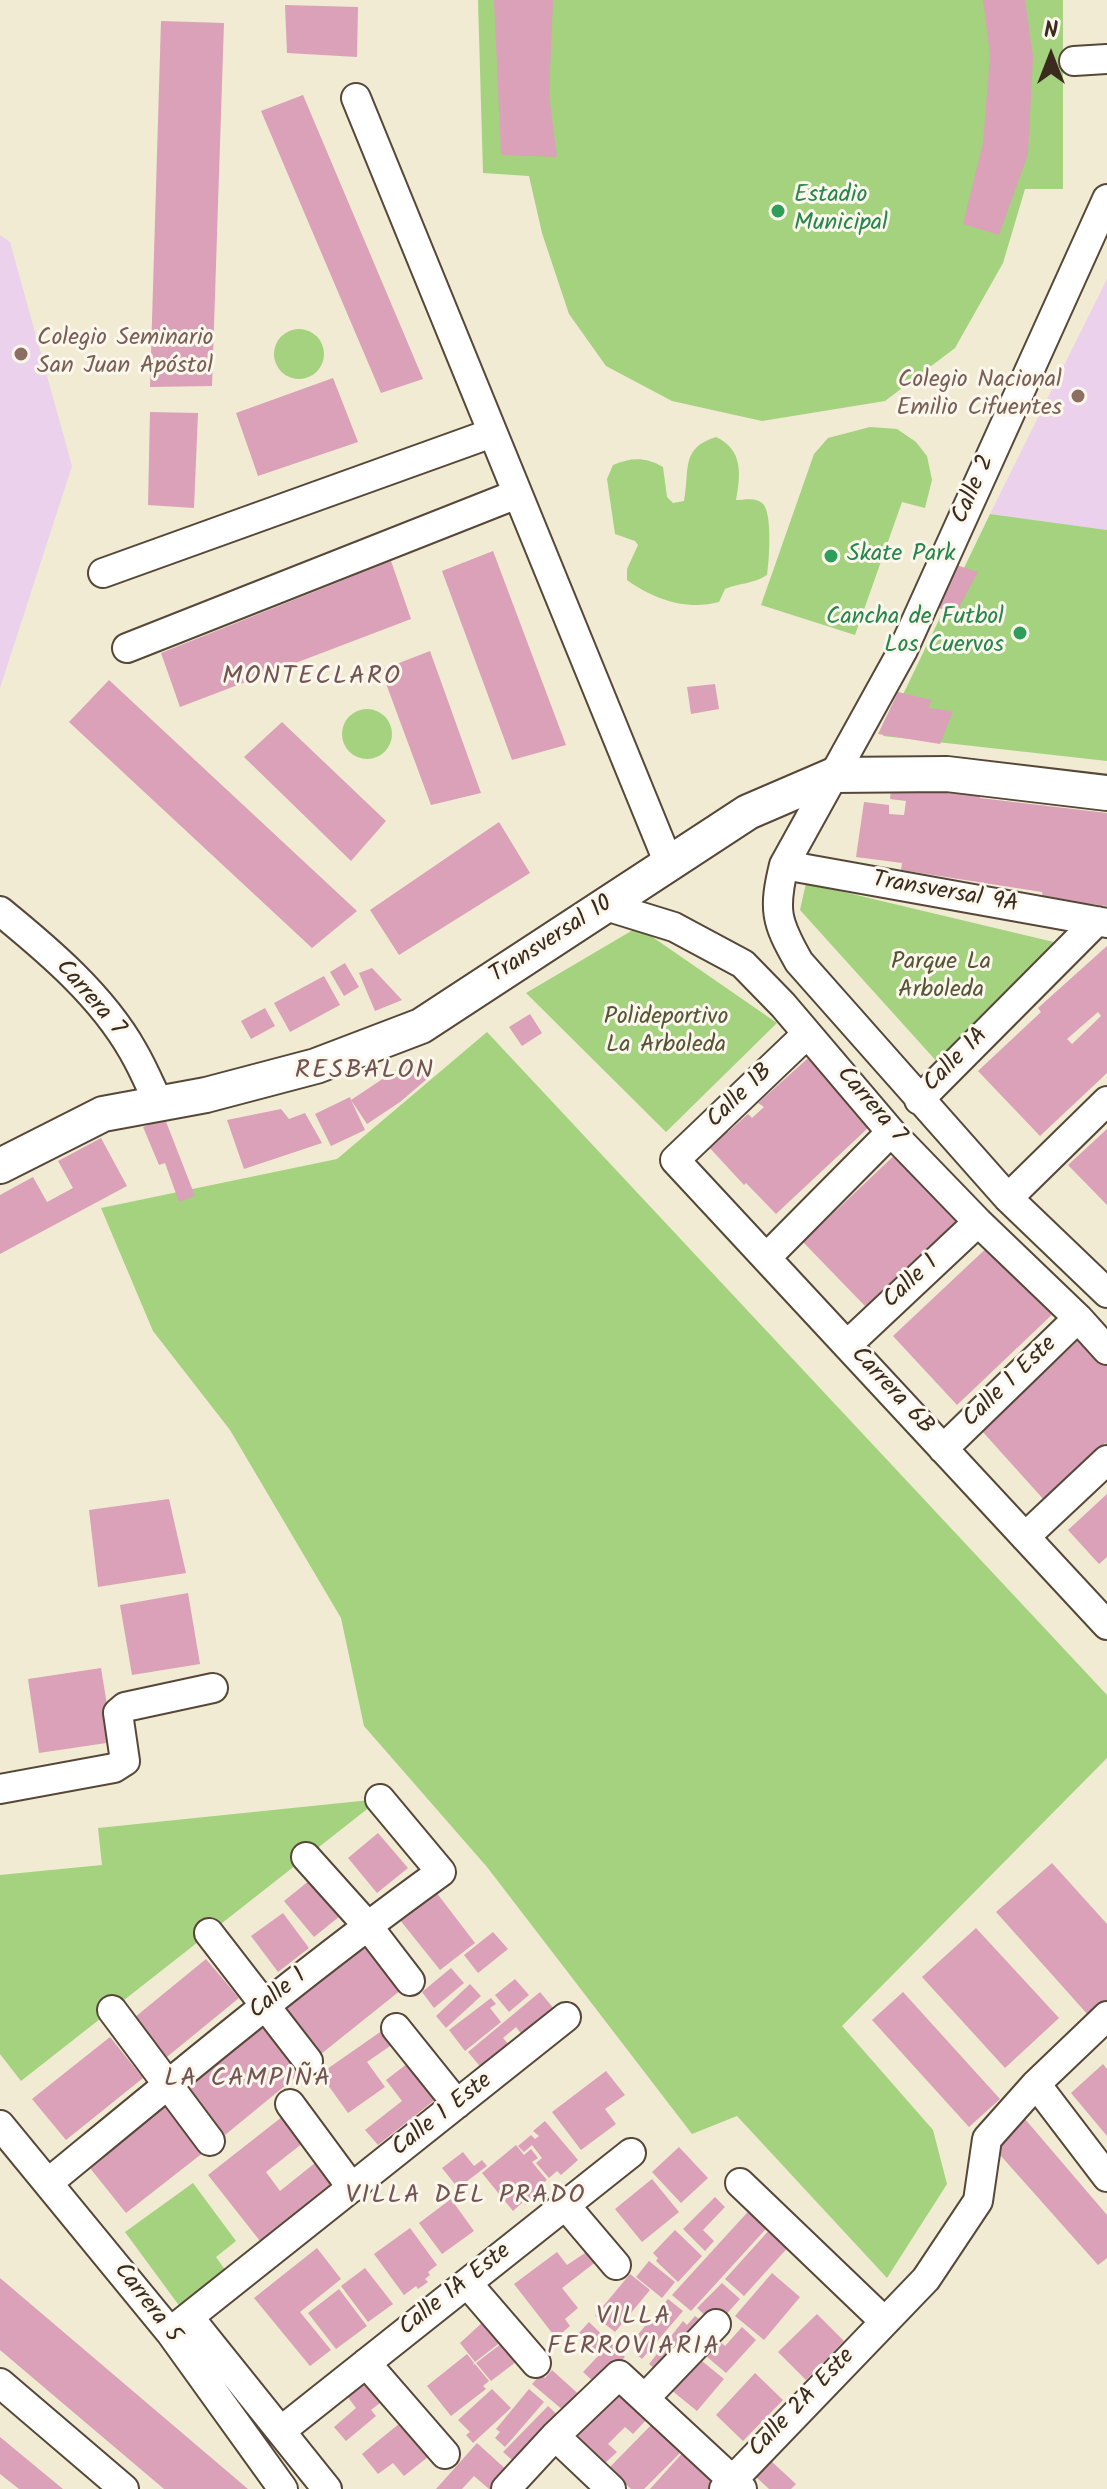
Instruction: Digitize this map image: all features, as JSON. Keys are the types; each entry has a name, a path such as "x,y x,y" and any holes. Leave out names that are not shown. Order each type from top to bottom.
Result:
{"main road":[{"name":"Transversal 10","path":"0,1166 103,1114 206,1095 316,1066 421,1026 748,812 834,775 947,774 1107,793"}],"street":[{"path":"1074,61 1107,59"},
{"path":"356,98 669,864"},
{"name":"Calle 2","path":"834,775 903,650 1107,199"},
{"path":"103,573 492,433"},
{"path":"127,648 517,494"},
{"name":"Carrera 7","path":"834,775 784,865 777,895 777,915 785,938 799,962 1008,1198 1106,1290"},
{"name":"Transversal 9A","path":"784,865 1102,922"},
{"name":"Carrera 7","path":"606,906 674,927 743,964 772,993 891,1132 1107,1350"},
{"name":"Carrera 7","path":"0,911 98,1002 133,1050 158,1102"},
{"name":"Calle 1A","path":"919,1100 1102,922"},
{"name":"Calle 1B","path":"675,1160 807,1034"},
{"path":"1008,1198 1107,1101"},
{"path":"766,1258 891,1132"},
{"name":"Carrera 6B","path":"675,1160 1107,1625"},
{"name":"Calle 1","path":"847,1345 978,1222"},
{"name":"Calle 1 Este","path":"943,1449 1078,1318"},
{"path":"1025,1537 1107,1460"},
{"path":"0,1789 114,1768 125,1761 118,1713 125,1707 213,1688"},
{"name":"Calle 1","path":"48,2183 367,1925 441,1872 380,1799"},
{"path":"306,1857 367,1925 410,1981"},
{"path":"209,1933 308,2061"},
{"path":"112,2010 210,2141"},
{"name":"Calle 2A Este","path":"732,2486 926,2279 978,2201 987,2139 1036,2084 1107,2016"},
{"name":"Calle 1 Este","path":"179,2324 566,2017"},
{"path":"396,2028 457,2104"},
{"path":"1036,2084 1107,2177"},
{"path":"290,2104 352,2188"},
{"name":"Carrera 5","path":"0,2125 48,2183 282,2430 327,2489"},
{"name":"Calle 1A Este","path":"282,2430 631,2153"},
{"path":"740,2183 884,2321"},
{"path":"565,2205 616,2265"},
{"path":"467,2283 536,2363"},
{"name":"Carrera 5","path":"179,2324 283,2489"},
{"path":"646,2397 716,2324"},
{"path":"366,2363 445,2454"},
{"path":"506,2489 555,2436 619,2375 646,2397 732,2486"},
{"path":"0,2383 124,2489"},
{"path":"555,2436 611,2489"}],"shaded area":[{"name":"Colegio Seminario San Juan Apóstol","path":"0,235 10,242 72,466 0,688"},
{"name":"Colegio Nacional Emilio Cifuentes","path":"1107,279 1107,530 990,514"}],"green space":[{"name":"Estadio Municipal","path":"478,0 1063,0 1063,189 1025,189 1003,263 955,348 885,401 762,421 672,401 606,366 569,314 542,233 529,176 483,173"},
{"path":"289,330 309,330 323,344 323,364 309,378 289,378 275,364 275,344"},
{"name":"Skate Park","path":"870,427 897,429 916,442 927,456 932,480 925,508 902,502 855,635 761,605 814,454 828,438"},
{"path":"716,437 725,442 736,456 739,481 736,500 749,499 762,503 768,516 767,575 725,589 719,602 695,605 671,602 627,580 627,569 638,545 615,534 607,479 613,465 633,459 651,461 663,467 667,497 673,503 684,501 692,454 697,447"},
{"name":"Cancha de Futbol Los Cuervos","path":"990,514 1107,530 1107,761 883,736"},
{"path":"357,710 377,710 391,724 391,744 377,758 357,758 343,744 343,724"},
{"name":"Parque La Arboleda","path":"806,883 1058,943 939,1064 800,910"},
{"name":"Polideportivo La Arboleda","path":"638,927 777,1023 666,1132 526,993"},
{"path":"487,1032 1107,1695 1107,1758 842,2026 933,2130 947,2184 887,2278 737,2116 692,2134 487,1867 364,1726 341,1618 230,1430 153,1331 101,1208 337,1159"},
{"path":"380,1799 21,2081 0,2054 0,1875 102,1865 98,1828"},
{"path":"193,2183 236,2241 216,2257 233,2281 186,2315 125,2232"}],"building":[{"path":"494,0 553,0 549,95 557,157 501,155"},
{"path":"983,0 1025,0 1033,57 1028,154 999,235 963,224 983,143 990,55"},
{"path":"285,5 358,7 357,57 287,53"},
{"path":"161,21 224,23 212,386 150,387"},
{"path":"303,95 423,379 381,393 261,111"},
{"path":"333,378 358,442 258,476 236,413"},
{"path":"150,412 198,413 194,508 148,505"},
{"path":"493,551 566,745 512,760 442,571"},
{"path":"391,561 411,619 180,707 161,653"},
{"path":"953,564 978,572 956,613 935,607"},
{"path":"430,651 481,793 431,805 381,670"},
{"path":"109,680 357,911 312,948 69,722"},
{"path":"715,684 719,709 691,714 687,687"},
{"path":"898,692 932,700 928,708 953,711 940,744 878,734"},
{"path":"282,722 386,821 351,861 244,757"},
{"path":"891,787 980,795 980,798 1107,813 1107,906 1043,898 1042,892 901,870 902,863 856,857 864,802 889,805 889,814 904,815 906,801 890,799"},
{"path":"499,822 530,873 399,955 370,910"},
{"path":"1107,946 1107,1073 1040,1136 978,1071 1041,1012 1038,1008","holes":["1098,1012 1101,1016 1072,1044 1067,1039"]},
{"path":"345,963 359,987 344,996 330,972"},
{"path":"372,968 402,1000 375,1011 359,973"},
{"path":"324,976 340,1005 290,1032 274,1003"},
{"path":"265,1008 275,1026 251,1039 241,1021"},
{"path":"530,1014 542,1033 522,1046 509,1027"},
{"path":"816,1051 869,1127 776,1214 707,1145 748,1114 752,1118 764,1107 758,1103"},
{"path":"411,1060 427,1079 367,1124 351,1100"},
{"path":"350,1097 365,1130 331,1146 315,1114"},
{"path":"281,1109 289,1119 305,1113 322,1143 244,1169 227,1120"},
{"path":"165,1119 195,1196 179,1202 165,1163 159,1165 143,1127"},
{"path":"1107,1129 1107,1205 1068,1165"},
{"path":"101,1138 127,1186 0,1254 0,1195 33,1177 47,1202 73,1188 58,1161"},
{"path":"902,1148 968,1216 945,1239 941,1235 865,1306 803,1242"},
{"path":"994,1241 1059,1308 957,1405 893,1336"},
{"path":"1084,1335 1107,1360 1107,1445 1105,1443 1099,1448 1106,1456 1045,1501 982,1431"},
{"path":"1107,1494 1107,1557 1099,1564 1068,1530"},
{"path":"169,1499 186,1573 98,1587 89,1510"},
{"path":"188,1593 200,1664 132,1675 120,1605"},
{"path":"101,1668 113,1742 39,1753 28,1679"},
{"path":"378,1833 408,1868 377,1893 348,1858"},
{"path":"1052,1863 1107,1924 1107,2000 1089,2016 996,1912"},
{"path":"315,1876 345,1912 314,1937 284,1901"},
{"path":"436,1892 475,1943 440,1970 400,1920"},
{"path":"283,1913 309,1948 278,1972 251,1936"},
{"path":"976,1928 1059,2018 1005,2068 922,1977"},
{"path":"493,1932 508,1949 478,1973 464,1955"},
{"path":"361,1941 401,1990 321,2054 281,2005"},
{"path":"206,1959 239,1998 162,2061 129,2022"},
{"path":"451,1968 464,1983 434,2008 422,1992"},
{"path":"515,1979 529,1995 509,2012 495,1995"},
{"path":"470,1984 481,1996 446,2028 436,2016"},
{"path":"540,1992 555,2010 523,2036 516,2027 503,2038 511,2047 483,2070 468,2052"},
{"path":"903,1992 1000,2099 969,2127 872,2020"},
{"path":"491,1998 496,2004 490,2008 501,2022 465,2051 449,2030"},
{"path":"262,2022 303,2071 225,2135 184,2086"},
{"path":"383,2030 393,2044 367,2062 385,2087 348,2113 320,2074"},
{"path":"110,2037 143,2078 66,2140 32,2099"},
{"path":"412,2060 441,2095 378,2145 365,2130 402,2101 386,2080"},
{"path":"1103,2064 1107,2069 1107,2136 1071,2093"},
{"path":"606,2071 625,2095 605,2109 616,2124 581,2150 552,2112"},
{"path":"164,2101 204,2152 126,2213 86,2163"},
{"path":"287,2113 308,2139 266,2172 280,2191 320,2159 337,2180 260,2241 208,2175"},
{"path":"1025,2119 1107,2215 1107,2258 1098,2265 993,2147"},
{"path":"545,2121 578,2160 561,2175 557,2171 549,2178 536,2163 542,2158 532,2145 524,2152 518,2146 531,2135 535,2139 539,2136 533,2131"},
{"path":"516,2145 524,2155 531,2149 538,2158 532,2162 547,2180 539,2186 544,2191 513,2211 482,2173"},
{"path":"679,2147 708,2178 681,2203 652,2172"},
{"path":"463,2152 474,2166 482,2160 487,2166 458,2188 442,2168"},
{"path":"652,2179 679,2212 642,2242 615,2209"},
{"path":"715,2197 725,2207 703,2230 714,2241 705,2251 683,2229"},
{"path":"451,2199 474,2231 442,2254 419,2223"},
{"path":"755,2204 774,2220 691,2311 672,2295"},
{"path":"772,2227 791,2244 744,2296 725,2279"},
{"path":"410,2228 437,2265 428,2272 430,2275 425,2279 428,2282 404,2295 374,2254"},
{"path":"675,2230 702,2256 678,2282 656,2261 658,2258 653,2253"},
{"path":"317,2248 341,2279 300,2312 331,2350 310,2366 254,2298"},
{"path":"588,2251 597,2261 562,2288 578,2308 565,2319 570,2326 556,2338 514,2284 557,2252 567,2265"},
{"path":"649,2261 675,2282 662,2298 636,2277"},
{"path":"365,2268 393,2304 368,2322 341,2286"},
{"path":"772,2273 800,2297 764,2340 735,2316"},
{"path":"630,2274 650,2290 615,2332 595,2316"},
{"path":"0,2278 248,2489 164,2489 0,2350"},
{"path":"722,2283 740,2299 721,2320 711,2321 697,2308"},
{"path":"339,2289 367,2326 336,2349 308,2313"},
{"path":"668,2299 683,2311 642,2359 636,2354 644,2345 635,2338"},
{"path":"817,2314 844,2341 806,2380 778,2352"},
{"path":"695,2316 702,2321 660,2373 649,2364 683,2321 687,2325"},
{"path":"484,2321 506,2338 475,2362 460,2343"},
{"path":"589,2322 625,2357 597,2385 583,2372 600,2354 578,2334"},
{"path":"742,2327 756,2340 726,2373 706,2356 719,2341 725,2346"},
{"path":"510,2337 525,2355 491,2381 476,2363"},
{"path":"467,2354 489,2381 483,2386 486,2389 451,2416 427,2386"},
{"path":"697,2357 724,2379 697,2411 670,2389"},
{"path":"552,2370 585,2400 570,2416 532,2384 541,2374 545,2378"},
{"path":"755,2373 783,2400 743,2441 716,2415"},
{"path":"363,2383 380,2403 371,2410 376,2416 346,2441 334,2427 356,2408 347,2396"},
{"path":"492,2389 511,2408 473,2443 466,2435 470,2432 458,2420"},
{"path":"529,2389 544,2402 505,2447 495,2438 500,2432 496,2429"},
{"path":"619,2389 649,2417 633,2434 625,2427 608,2444 617,2452 603,2465 574,2438"},
{"path":"548,2406 564,2421 520,2467 503,2452"},
{"path":"405,2419 433,2453 404,2476 393,2463 378,2474 362,2454"},
{"path":"657,2419 686,2447 644,2489 631,2489 609,2468"},
{"path":"0,2437 63,2489 19,2489 0,2474"},
{"path":"477,2443 510,2473 496,2489 489,2489 474,2476 462,2489 436,2489"},
{"path":"687,2448 719,2477 709,2489 650,2489"},
{"path":"770,2460 796,2484 791,2489 769,2489 755,2476"}],"place":[{"name":"Estadio Municipal","path":"778,211"},
{"name":"Colegio Seminario San Juan Apóstol","path":"21,354"},
{"name":"Colegio Nacional Emilio Cifuentes","path":"1078,396"},
{"name":"Skate Park","path":"831,556"},
{"name":"Cancha de Futbol Los Cuervos","path":"1020,633"}],"district":[{"name":"MONTECLARO","path":"312,679"},
{"name":"RESBALON","path":"365,1073"},
{"name":"LA CAMPIÑA","path":"248,2081"},
{"name":"VILLA DEL PRADO","path":"466,2198"},
{"name":"VILLA FERROVIARIA","path":"634,2334"}]}
